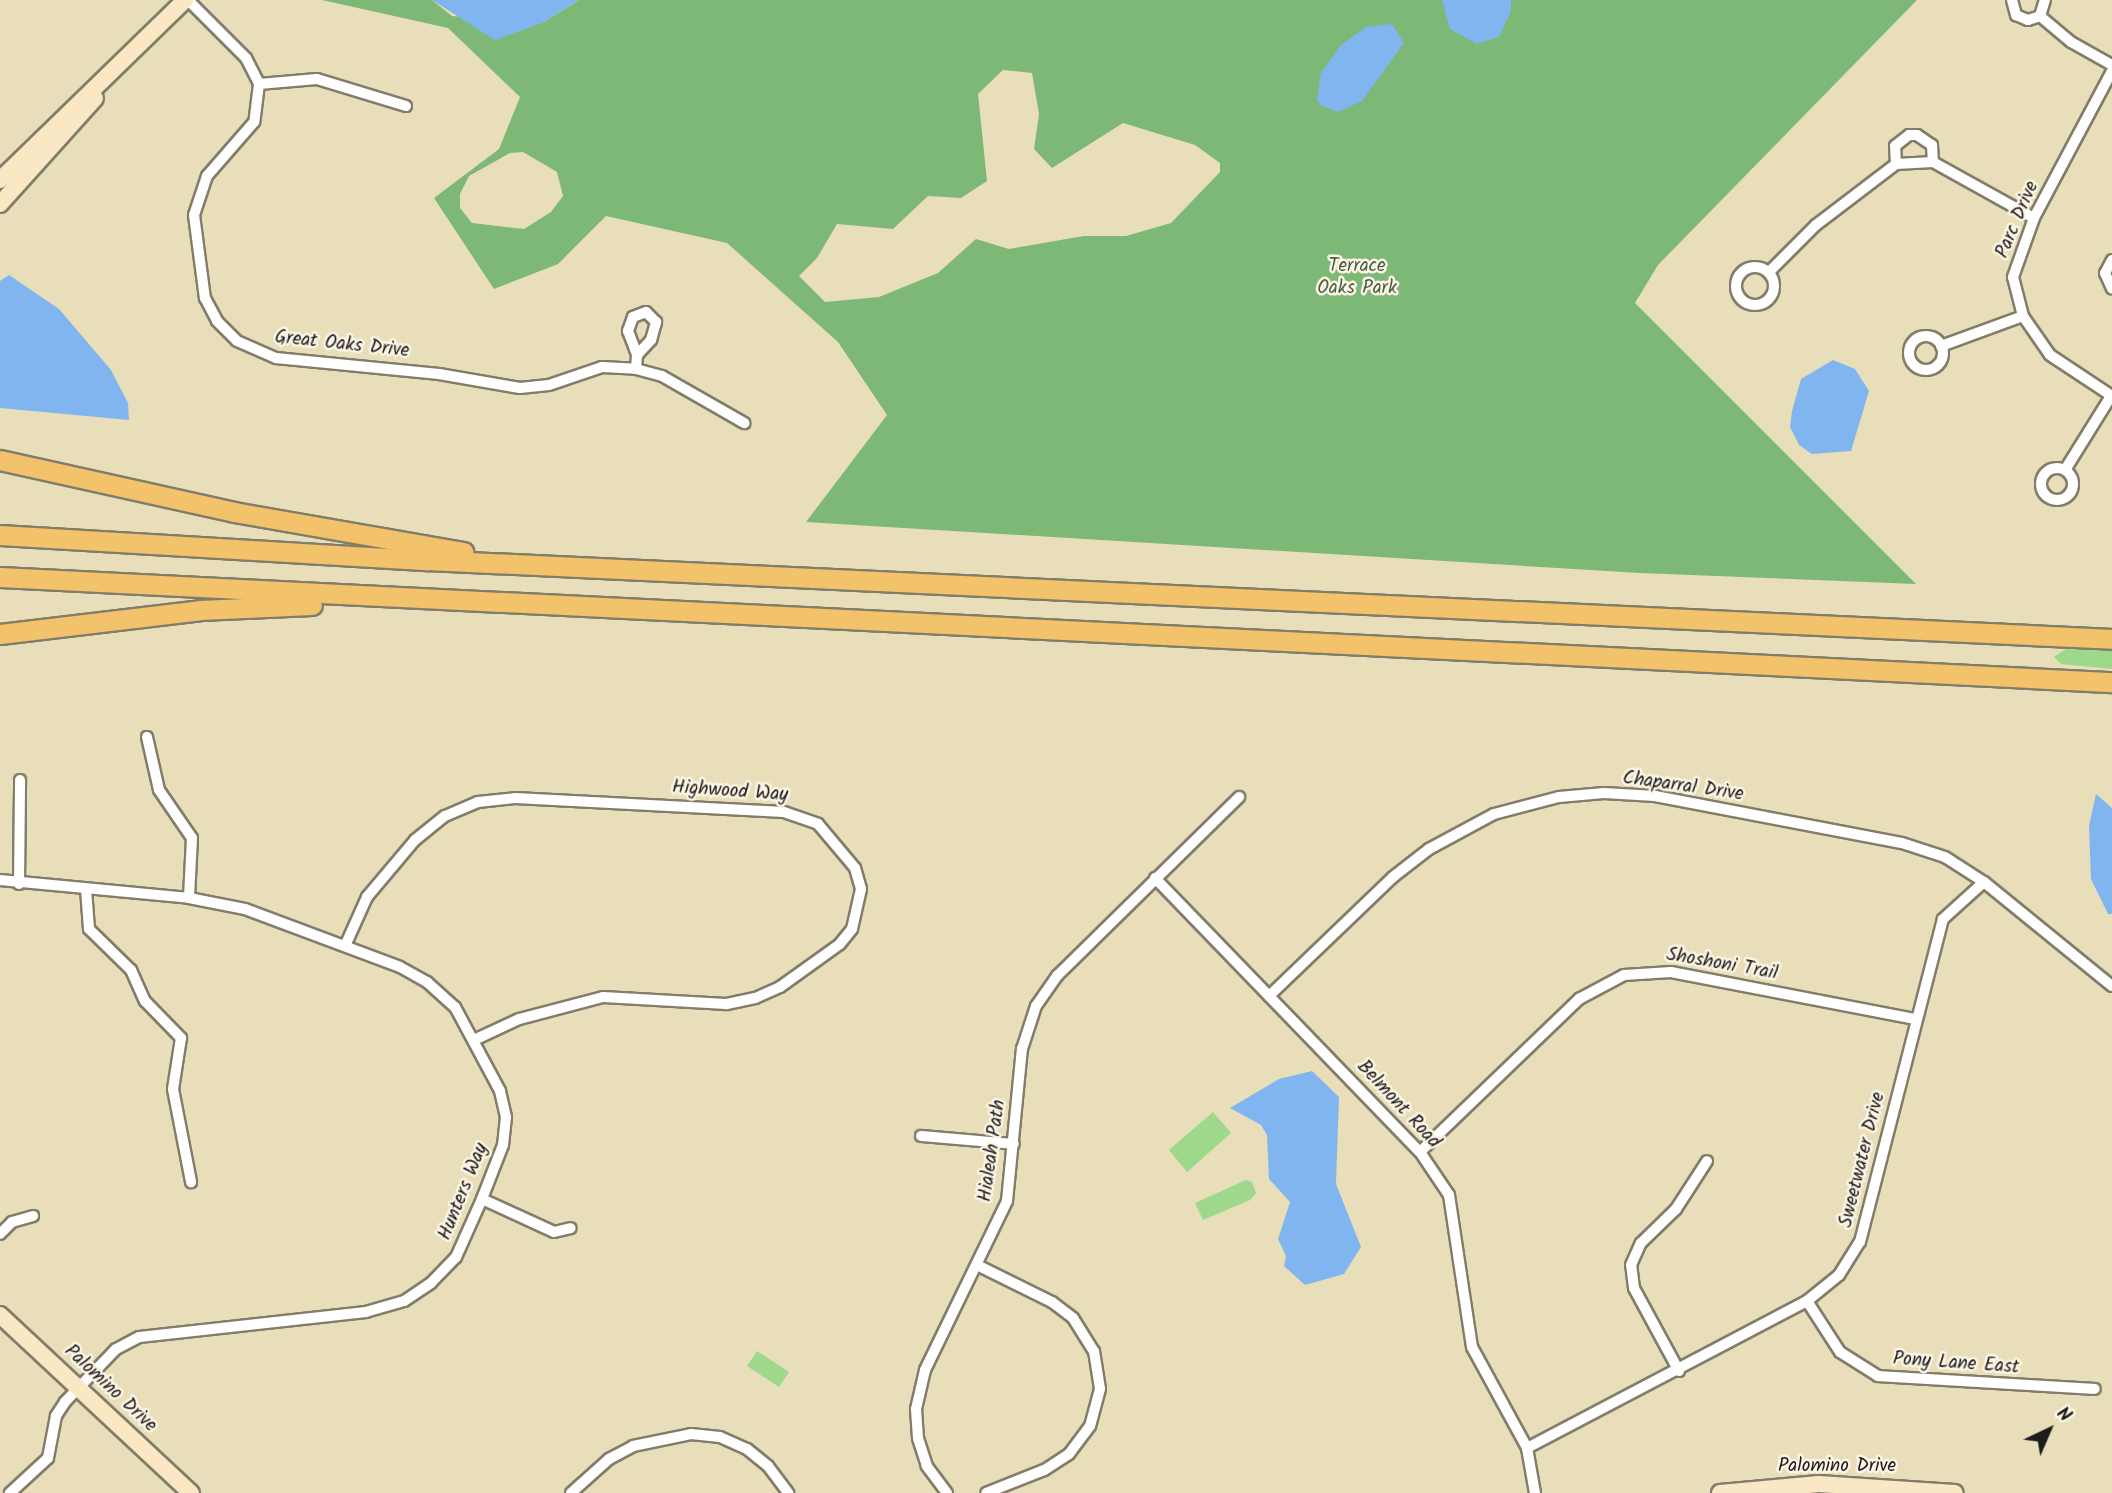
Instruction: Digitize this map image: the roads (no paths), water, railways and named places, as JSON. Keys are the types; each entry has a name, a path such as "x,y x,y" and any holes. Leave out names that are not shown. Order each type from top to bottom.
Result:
{"highway":[{"path":"0,460 234,512 534,564"},
{"path":"0,535 534,564 2112,639"},
{"path":"0,577 2112,682"},
{"path":"0,634 200,610 423,600"}],"street":[{"path":"0,180 186,0 246,58 259,84 317,79 406,106"},
{"path":"2012,0 2013,10 2022,19 2040,16 2071,42 2112,65"},
{"path":"2040,16 2045,0"},
{"path":"0,204 77,122 128,55"},
{"name":"Parc Drive","path":"2112,71 2034,218 2013,277 2023,316 2050,355 2112,396"},
{"name":"Great Oaks Drive","path":"259,84 254,122 207,176 194,215 205,298 217,321 237,341 276,358 439,374 520,388 549,385 602,367 636,369 662,376 744,423"},
{"path":"1896,164 1895,146 1909,135 1926,138 1932,145 1933,162"},
{"path":"1769,272 1816,225 1896,164 1933,162 2034,218"},
{"path":"2112,260 2105,273 2112,289"},
{"path":"1941,346 2023,316"},
{"path":"636,369 637,355"},
{"path":"2065,470 2112,396"},
{"path":"147,737 159,790 192,838 189,898"},
{"path":"19,884 20,780"},
{"name":"Chaparral Drive","path":"1269,996 1393,877 1429,849 1494,814 1559,797 1655,796 1902,843 1945,858 1984,882 2112,986"},
{"name":"Hialeah Path","path":"947,1493 927,1466 918,1438 916,1409 925,1370 1007,1201 1022,1049 1036,1006 1058,975 1239,797"},
{"name":"Highwood Way","path":"345,946 367,897 415,840 445,816 478,802 515,798 784,812 818,824 855,868 861,889 852,929 841,944 779,987 755,998 726,1004 603,997 519,1019 474,1040"},
{"name":"Belmont Road","path":"1155,878 1420,1152 1449,1195 1472,1347 1527,1448 1535,1493"},
{"name":"Hunters Way","path":"0,880 19,884 189,898 245,909 345,946 427,982 455,1006 500,1091 506,1118 503,1144 456,1257 431,1283 404,1301 366,1312 139,1337 116,1349 77,1387 56,1416 48,1458 10,1493"},
{"name":"Sweetwater Drive","path":"1527,1448 1679,1371 1807,1301 1839,1275 1860,1241 1942,919 1984,882"},
{"path":"86,889 89,929 131,970 145,1001 181,1038 173,1089 191,1182"},
{"name":"Shoshoni Trail","path":"1420,1152 1579,999 1624,975 1671,972 1916,1019"},
{"path":"921,1136 1014,1144"},
{"path":"1679,1371 1634,1288 1630,1265 1641,1242 1676,1209 1707,1161"},
{"path":"482,1199 554,1231 571,1228"},
{"path":"0,1234 12,1222 33,1216"},
{"path":"977,1265 1052,1302 1073,1318 1094,1351 1100,1390 1090,1426 1069,1454 1044,1470 986,1493"},
{"name":"Pony Lane East","path":"1807,1301 1840,1352 1878,1376 2095,1389"},
{"name":"Palomino Drive","path":"0,1315 191,1493"},
{"path":"571,1493 608,1459 633,1446 691,1434 720,1437 747,1449 768,1466 788,1493"},
{"name":"Palomino Drive","path":"1720,1493 1819,1484 1955,1493"}],"water":[{"path":"432,0 579,0 542,23 495,40"},
{"path":"1442,0 1511,0 1511,11 1499,37 1477,44 1450,29"},
{"path":"1392,24 1404,43 1362,101 1338,112 1322,106 1317,101 1321,73 1340,46 1366,27"},
{"path":"9,275 59,309 111,370 128,403 129,420 0,408 0,281"},
{"path":"1833,360 1855,369 1869,391 1851,451 1812,454 1799,445 1790,427 1792,411 1801,379"},
{"path":"2096,794 2112,808 2112,914 2108,914 2091,879 2089,826"},
{"path":"1312,1071 1339,1097 1336,1184 1361,1247 1344,1274 1305,1285 1284,1266 1286,1256 1278,1239 1290,1202 1269,1179 1267,1135 1261,1125 1230,1108 1279,1079"}],"park label":[{"name":"Terrace Oaks Park","path":"1357,278"}]}
